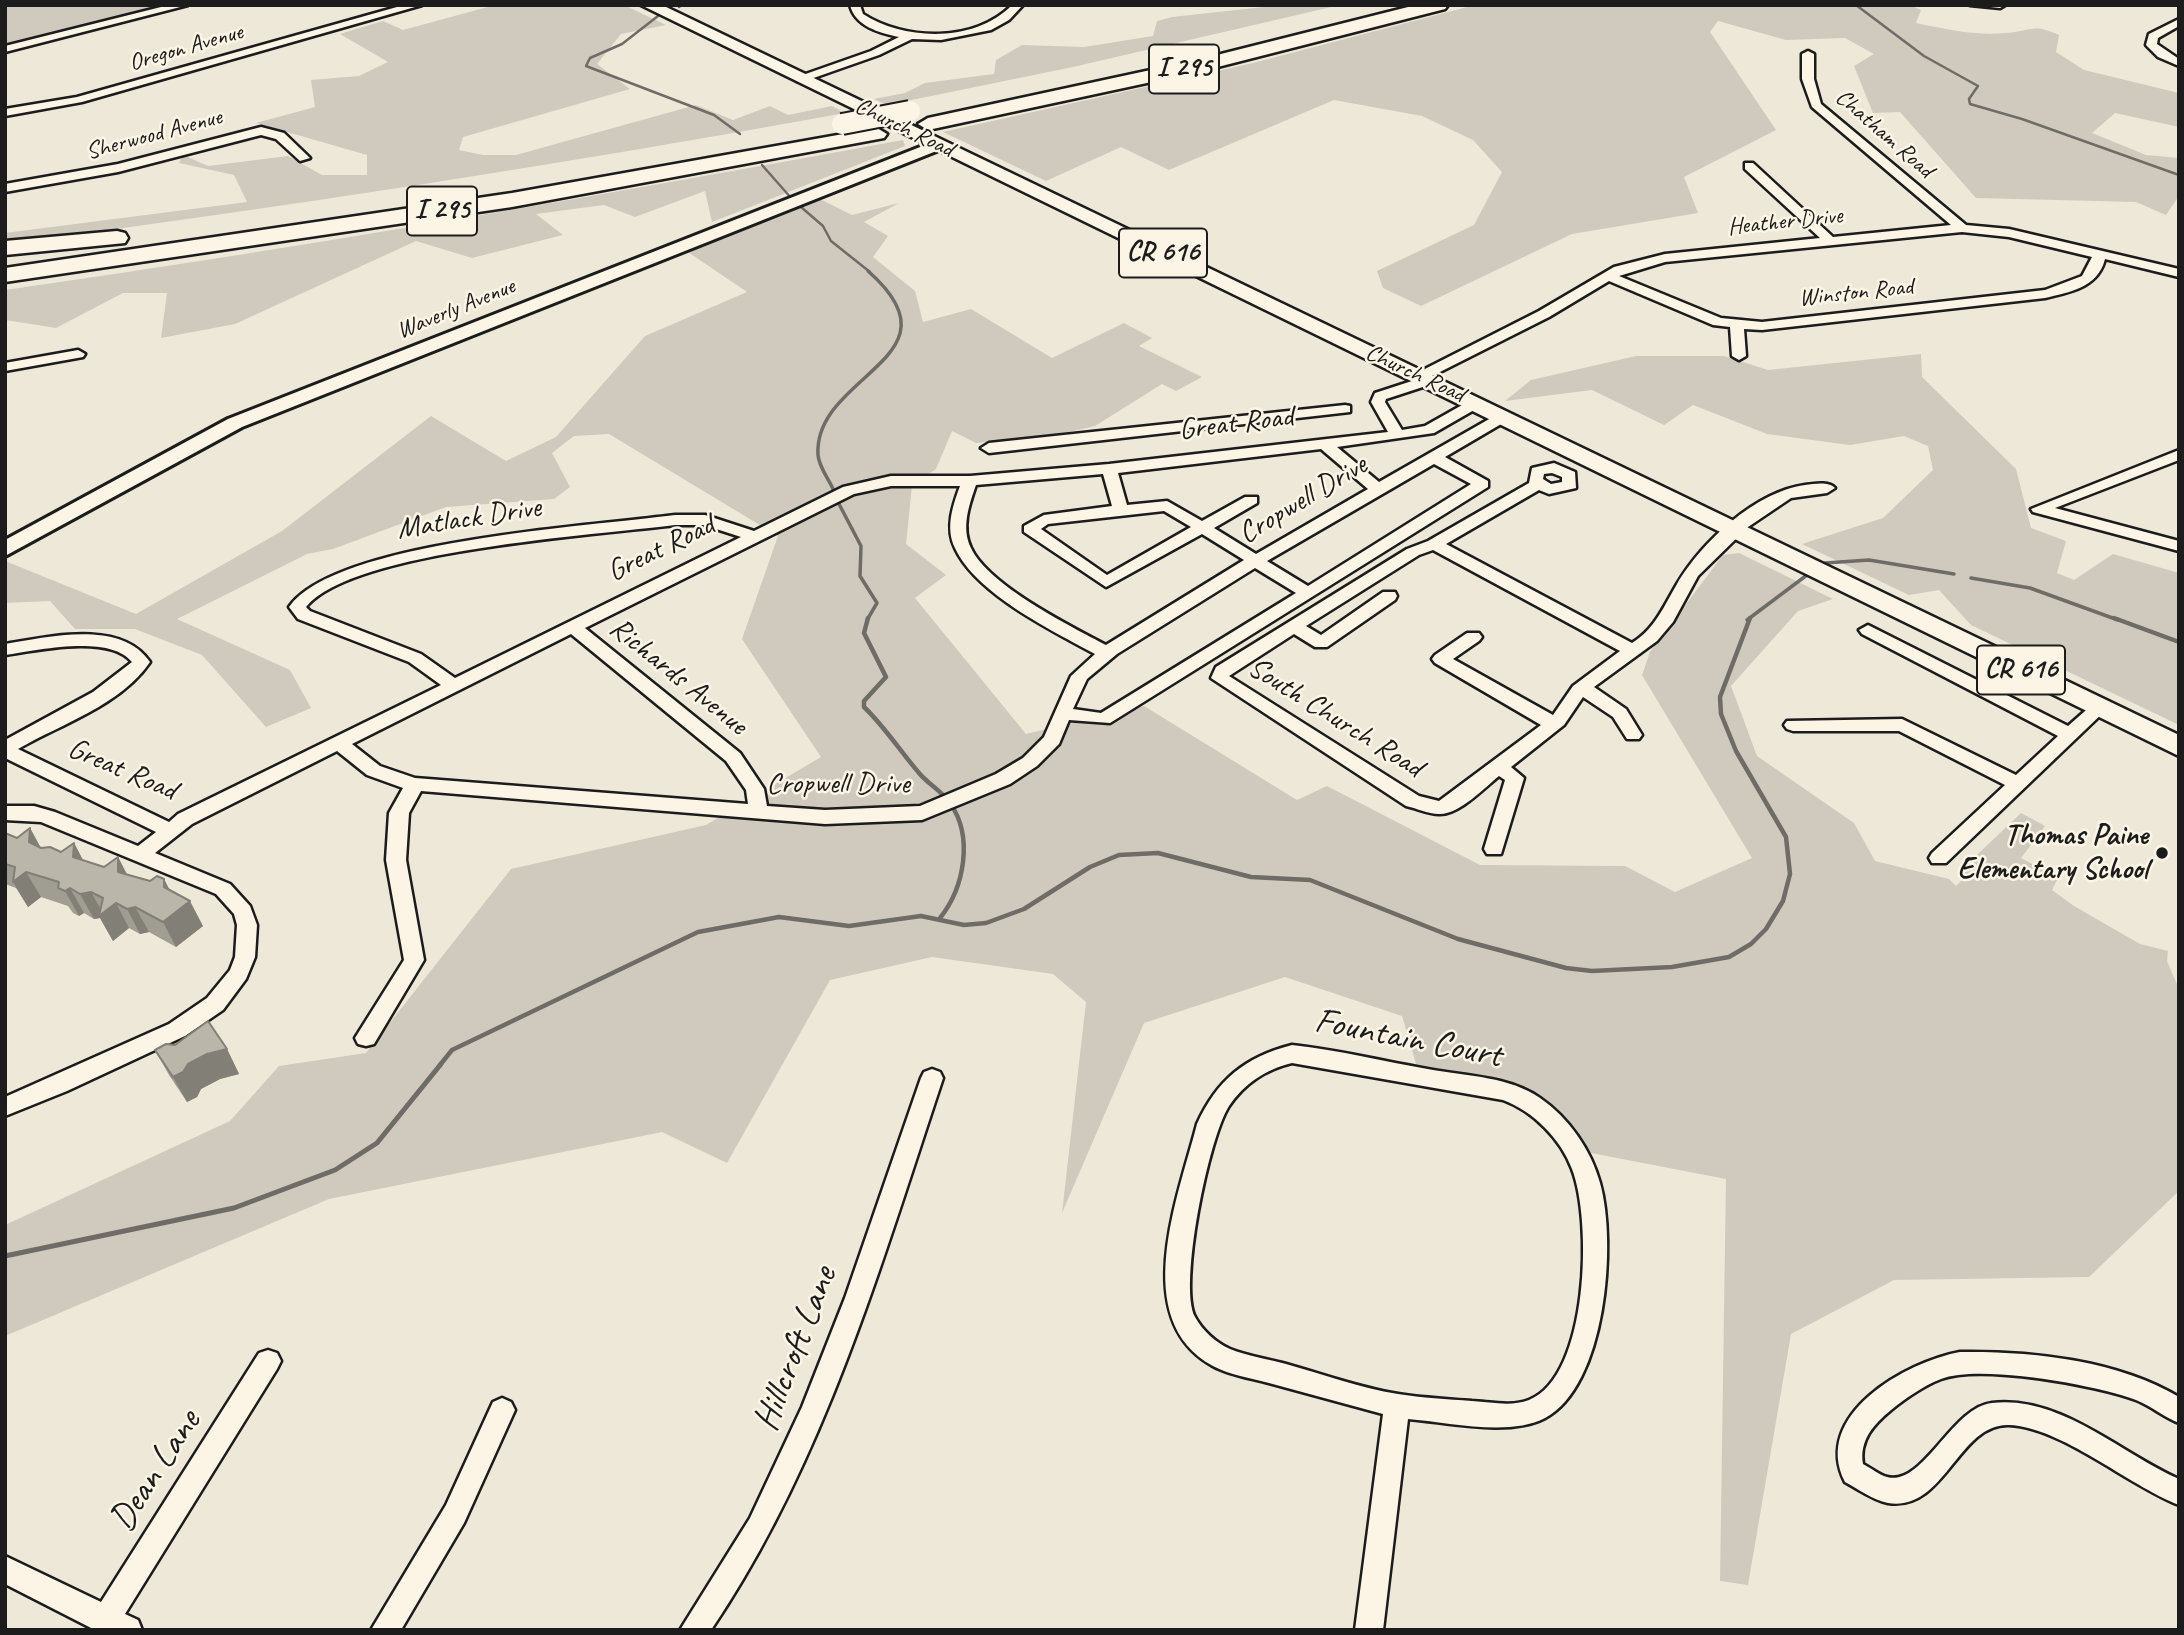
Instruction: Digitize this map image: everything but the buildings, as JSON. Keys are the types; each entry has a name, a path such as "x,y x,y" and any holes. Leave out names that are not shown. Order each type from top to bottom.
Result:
{"highway":[{"name":"I 295","path":"5,255 480,188 842,124 1137,63 1372,5"},
{"name":"I 295","path":"5,275 499,202 877,134 1198,66 1439,5"},
{"path":"5,248 168,234"},
{"path":"5,282 33,277 59,268"}],"main road":[{"name":"Church Road","path":"649,5 1790,555 2179,747"}],"street":[{"path":"5,49 183,5"},
{"name":"Oregon Avenue","path":"5,113 78,100 417,5"},
{"path":"855,5 855,12 862,19 909,36 948,35 984,30 999,24 1018,5"},
{"path":"1975,5 2000,5"},
{"path":"2179,22 2154,36 2151,45 2162,55 2179,63"},
{"path":"795,76 892,32"},
{"path":"795,76 875,53 909,36"},
{"name":"Chatham Road","path":"1808,54 1808,79 1816,106 1962,228"},
{"name":"Sherwood Avenue","path":"5,188 79,176 261,131 280,136 304,158"},
{"name":"Waverly Avenue","path":"5,549 235,423 938,145"},
{"path":"1749,166 1830,241"},
{"name":"Heather Drive","path":"1424,379 1608,276 1628,266 1665,258 1962,228 2008,233 2179,273"},
{"name":"Winston Road","path":"1608,276 1693,313 1738,325 1778,325 2045,294 2088,279 2096,272 2099,256"},
{"path":"1738,325 1739,356"},
{"path":"5,367 78,354"},
{"path":"1398,435 1378,402 1380,396 1424,379"},
{"name":"Great Road","path":"5,749 169,830 832,497 861,487 891,481 970,481 1109,469 1203,441 1324,443 1398,435 1429,430 1476,403"},
{"path":"989,448 1203,441 1345,408"},
{"name":"Cropwell Drive","path":"340,743 366,768 383,778 415,784 845,818 922,813 1019,771 1052,740 1080,676 1107,653 1191,598 1376,488 1503,417"},
{"path":"1324,443 1376,488"},
{"path":"2179,455 2039,509 2179,546"},
{"path":"1062,713 1104,719 1482,484 1433,457"},
{"path":"1109,469 1121,510"},
{"path":"970,481 957,526 962,548 970,561 988,578 1027,605 1107,653"},
{"name":"South Church Road","path":"1538,484 1434,544 1424,546 1292,625 1222,671 1220,678 1413,801 1440,808 1452,803 1554,724 1582,688 1653,637 1667,621 1698,564 1737,530 1782,496 1802,489 1827,488"},
{"path":"1251,500 1202,528 1106,582 1030,529 1044,520 1167,506 1202,528 1308,593"},
{"name":"Matlack Drive","path":"454,686 426,663 304,615 298,607 299,601 391,559 422,552 674,520 705,520 754,536"},
{"path":"1434,544 1632,650"},
{"path":"1292,625 1321,643 1389,596"},
{"name":"Richards Avenue","path":"573,627 733,757 754,789 759,813"},
{"path":"1868,630 2070,735"},
{"path":"1473,637 1441,659 1554,724"},
{"path":"5,650 82,640 115,644 132,650 141,662 132,675 110,690 5,749"},
{"path":"1582,688 1620,713 1630,724 1633,735"},
{"path":"1939,858 2099,708"},
{"path":"1793,725 1902,725 2018,784"},
{"path":"1494,849 1515,778 1499,767"},
{"path":"366,1038 414,960 396,860 399,813 415,784"},
{"path":"5,813 34,813 48,817 208,882 234,899 243,911 247,925 242,966 215,1004 177,1030 71,1080 5,1107"},
{"path":"140,855 169,830"},
{"name":"Fountain Court","path":"1311,1056 1487,1088 1526,1100 1546,1115 1575,1150 1587,1175 1594,1211 1591,1314 1581,1353 1562,1391 1529,1415 1510,1416 1397,1406 1224,1359 1206,1350 1186,1326 1179,1308 1179,1261 1213,1110 1238,1078 1252,1068 1277,1057 1311,1056"},
{"name":"Hillcroft Lane","path":"694,1630 766,1514 808,1427 841,1344 932,1078"},
{"name":"Dean Lane","path":"116,1625 268,1361"},
{"path":"2179,1411 2137,1389 2079,1376 1987,1363 1963,1363 1943,1367 1911,1382 1866,1415 1854,1434 1849,1453 1854,1473 1889,1490 1902,1489 1916,1483 1970,1427 1987,1415 2015,1415 2074,1434 2179,1492"},
{"path":"1368,1630 1397,1406"},
{"path":"384,1630 455,1514 502,1410"},
{"path":"5,1569 116,1625"}],"shaded area":[{"path":"5,5 171,5 5,45"},
{"path":"495,5 624,5 666,25 621,34 597,64 630,89 463,137 459,150 483,155 516,155 696,105 733,120 770,106 788,115 832,106 845,113 426,184 5,244 5,233 247,202 234,175 179,163 183,155 208,166 288,156 322,175 367,175 367,155 256,123 315,107 311,80 359,76 388,62 340,34 383,21 403,30"},
{"path":"1282,5 1340,5 1073,67 887,105 874,99 905,93 925,83 994,74 996,60 1022,45 1084,47 1153,36 1157,21 1172,17"},
{"path":"1475,5 1910,5 1921,10 1916,23 1949,30 1995,34 2043,29 2059,35 2056,52 2084,70 2179,93 2179,127 2115,113 2092,133 2146,155 2179,158 2179,196 2166,215 2136,202 1976,198 1900,112 1873,113 1854,66 1874,54 1845,38 1786,40 1718,21 1710,32 1776,130 1684,177 1698,213 1572,234 1421,306 1383,288 1377,271 1474,225 1502,172 1473,140 1422,116 1334,100 1169,170 1121,147 1046,181 943,132 1253,63"},
{"path":"903,140 905,146 712,222 705,191 635,217 604,205 536,214 563,235 472,258 416,241 235,324 161,338 167,293 123,293 56,328 5,320 5,290 455,219"},
{"path":"820,199 852,215 899,203 864,222 888,236 873,257 915,291 923,322 971,309 1052,358 1124,323 1152,338 1139,346 1202,377 1176,391 1162,384 1095,426 1051,436 976,443 952,431 936,469 912,486 906,544 946,575 915,598 1026,734 1144,706 1297,800 1327,786 1480,865 1625,866 1675,892 1752,858 1642,675 1650,652 1723,555 1739,553 1833,599 1798,611 1731,686 1757,756 1854,823 1875,861 1949,879 1956,886 1967,875 1961,870 2021,813 2045,826 2021,858 2058,878 2052,890 2074,906 2140,944 2168,951 2167,961 2179,989 2179,1191 2089,1277 1894,1280 1791,1334 1748,1585 1720,1581 1726,1179 1591,1153 1537,1094 1419,1074 1402,1016 1285,977 1144,1023 1062,1213 1086,1002 1053,974 932,957 830,980 727,1163 662,1132 329,1199 5,1336 5,1225 230,1121 279,1066 366,1053 511,869 706,825 821,757 742,639 778,536 609,434 574,436 552,453 570,487 554,499 446,507 333,549 307,554 177,619 290,670 311,708 266,727 202,655 135,629 75,629 50,601 5,603 5,561 136,614 282,531 431,416 506,461 556,437 645,336 747,292 688,252"},
{"path":"1921,354 1922,377 2016,469 2031,528 2066,541 2057,573 2074,580 2113,554 2179,573 2179,725 1971,625 1939,590 1909,595 1802,544 1883,518 1933,470 1928,446 1904,436 1850,445 1767,434 1693,405 1664,425 1592,390 1505,401 1531,380 1636,356 1724,356 1768,370"}],"waterway":[{"path":"1856,5 1924,56 1978,86 1969,99 1970,104 2022,119 2179,175"},
{"path":"658,16 622,44 590,58 586,66 714,115 740,134"},
{"path":"762,165 792,199"},
{"path":"801,207 823,226 831,241 870,272"},
{"path":"833,489 818,455 823,427 838,404 894,346 901,325 894,301 868,271"},
{"path":"839,504 861,546 860,576 877,603 868,619"},
{"path":"1825,563 1869,560 1954,574"},
{"path":"1747,620 1807,575"},
{"path":"1971,578 2030,588 2118,620"},
{"path":"440,1065 452,1050 698,932 779,917 849,926 921,916 964,925 986,923 1024,909 1090,867 1119,855 1158,853 1251,877 1310,880 1458,939 1566,968 1592,971 1672,967 1729,957 1751,944 1766,929 1783,901 1790,874 1786,837 1736,751 1721,714 1720,697 1750,618"},
{"path":"2114,618 2179,642"},
{"path":"868,619 864,633 886,677 864,701 864,707 919,773 947,799 962,831 964,846 960,877 940,918"},
{"path":"5,1256 234,1208 335,1170 377,1143 441,1064"}],"place":[{"name":"Thomas Paine Elementary School","path":"2162,853"}]}
